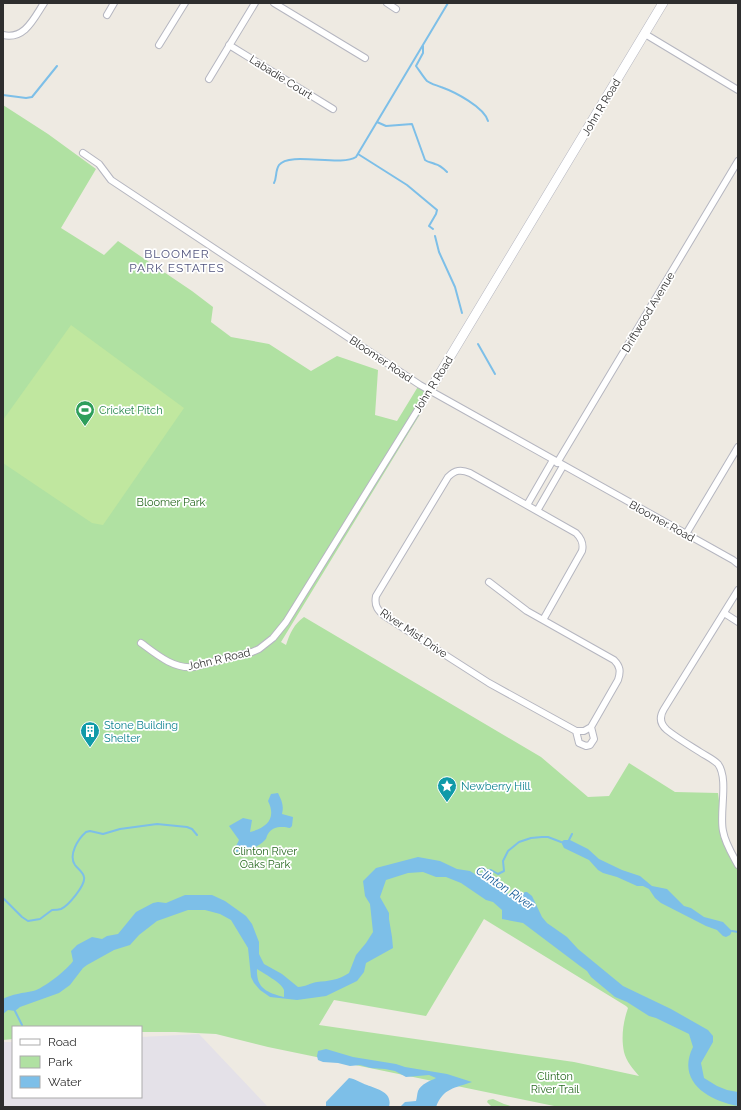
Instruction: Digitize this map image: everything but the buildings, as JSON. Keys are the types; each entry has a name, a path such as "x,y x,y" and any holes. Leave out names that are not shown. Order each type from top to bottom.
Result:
{"street":[{"path":"3,34 7,36 18,34 28,29 44,3"},
{"path":"107,15 114,3"},
{"path":"159,45 185,3"},
{"path":"209,79 254,3"},
{"path":"274,3 365,58"},
{"path":"387,3 396,9"},
{"name":"John R Road","path":"141,643 170,662 185,668 252,652 267,644 280,630 430,390 663,3"},
{"path":"645,34 738,90"},
{"name":"Labadie Court","path":"229,45 333,109"},
{"name":"Bloomer Road","path":"83,153 99,164 112,180 390,366 558,463 738,564"},
{"name":"Driftwood Avenue","path":"558,463 738,161"},
{"path":"686,534 738,447"},
{"path":"527,505 558,463"},
{"path":"537,511 558,463"},
{"name":"River Mist Drive","path":"457,471 464,471 537,511 576,533 581,538 583,544 582,551 543,620 614,660 620,671 618,680 591,727 594,739 590,745 586,746 579,742 576,732 476,675 386,617 378,610 376,606 376,596 448,477 457,471"},
{"path":"489,582 518,605 543,620"},
{"path":"738,590 660,717 666,730 712,759 719,766 723,786 723,831 727,844 738,865"},
{"path":"724,613 738,622"},
{"path":"576,732 584,731 591,727"}],"shaded area":[{"path":"199,1034 268,1107 3,1107 3,1042 12,1042 12,1098 142,1098 142,1037"}],"green space":[{"path":"3,105 48,134 96,169 61,228 104,255 118,241 213,307 211,322 231,337 269,344 311,371 337,356 378,370 375,415 397,421 419,385 433,393 281,642 286,645 293,629 304,617 541,757 588,797 609,796 629,763 675,792 718,793 723,831 738,865 738,1107 559,1107 268,1047 216,1034 142,1032 142,1026 12,1026 12,1039 3,1040","holes":["484,919 628,1008 623,1030 624,1052 628,1062 639,1076 574,1062 319,1025 334,1000 426,1016"]},
{"path":"71,325 184,408 103,525 92,523 3,463 3,420"},
{"path":"493,1099 514,1107 492,1107 487,1102 488,1100"}],"water":[{"path":"278,793 283,808 282,814 293,817 292,826 290,828 281,827 272,829 267,835 266,839 259,845 246,850 233,852 239,840 229,826 243,818 252,820 250,832 261,828 270,818 271,813 268,801 271,794"},
{"path":"564,840 570,840 588,849 599,859 622,870 640,876 652,886 667,889 684,906 691,908 704,917 723,922 732,931 730,935 726,937 723,936 717,930 661,903 655,898 649,889 643,886 637,886 617,877 603,873 598,870 589,860 564,848 561,842"},
{"path":"418,857 440,861 457,869 470,871 493,887 502,889 512,897 516,898 527,892 532,896 542,917 547,923 567,937 578,949 623,986 671,1009 708,1030 713,1036 713,1042 701,1063 704,1078 717,1086 738,1092 738,1106 706,1094 692,1079 689,1070 689,1059 693,1047 689,1034 649,1016 627,1002 615,997 591,977 587,971 523,923 502,919 502,910 493,902 486,900 461,883 446,877 436,877 423,872 408,873 386,880 380,897 389,913 393,948 366,963 364,972 357,981 326,996 297,1000 270,997 260,990 254,983 251,977 248,948 231,920 220,914 205,910 188,910 157,921 139,935 130,945 114,950 87,965 70,985 59,993 20,1007 15,1011 8,1010 3,1014 3,999 33,991 49,983 73,961 71,951 77,945 92,937 102,939 107,936 118,934 136,912 153,903 166,903 185,895 212,895 225,901 246,916 252,924 259,942 259,954 264,964 282,974 298,987 337,979 349,973 356,955 373,932 370,904 365,896 363,881 376,868","holes":["257,969 283,987 284,997 272,994 264,989 258,981"]},
{"path":"326,1049 353,1057 447,1074 472,1082 446,1092 436,1107 400,1107 405,1102 416,1101 421,1086 436,1078 429,1075 406,1077 395,1071 385,1069 371,1068 360,1065 350,1066 318,1060 318,1051"},
{"path":"349,1078 383,1092 389,1098 389,1107 326,1107 326,1102"}],"waterway":[{"path":"274,183 278,167 285,161 293,159 349,160 356,157 448,3"},
{"path":"423,46 423,53 416,66 426,80 454,92 475,105 481,110 488,121"},
{"path":"3,95 26,98 32,97 57,66"},
{"path":"377,122 386,126 412,124 425,160 439,165 447,172"},
{"path":"358,154 407,185 437,210 429,226 433,229"},
{"path":"435,236 439,252 455,287 462,313"},
{"path":"478,344 495,374"},
{"path":"3,898 28,921 40,919 52,910 64,907 76,895 84,881 82,872 73,861 73,852 77,843 86,832 90,831 103,834 120,829 157,824 187,827 192,829 197,835"},
{"path":"569,840 572,834"},
{"name":"Clinton River","path":"483,879 483,873 486,870 491,870 498,874 504,871 503,861 508,851 519,842 531,838 542,837 548,837 561,842"},
{"path":"732,931 738,932"},
{"path":"15,1011 22,1025"}],"place":[{"name":"Cricket Pitch","path":"85,427"},
{"name":"Stone Building Shelter","path":"90,748"},
{"name":"Newberry Hill","path":"447,803"}],"district":[{"name":"BLOOMER PARK ESTATES","path":"177,261"}],"park label":[{"name":"Bloomer Park","path":"171,502"},
{"name":"Clinton River Oaks Park","path":"265,857"},
{"name":"Clinton River Trail","path":"555,1082"}]}
